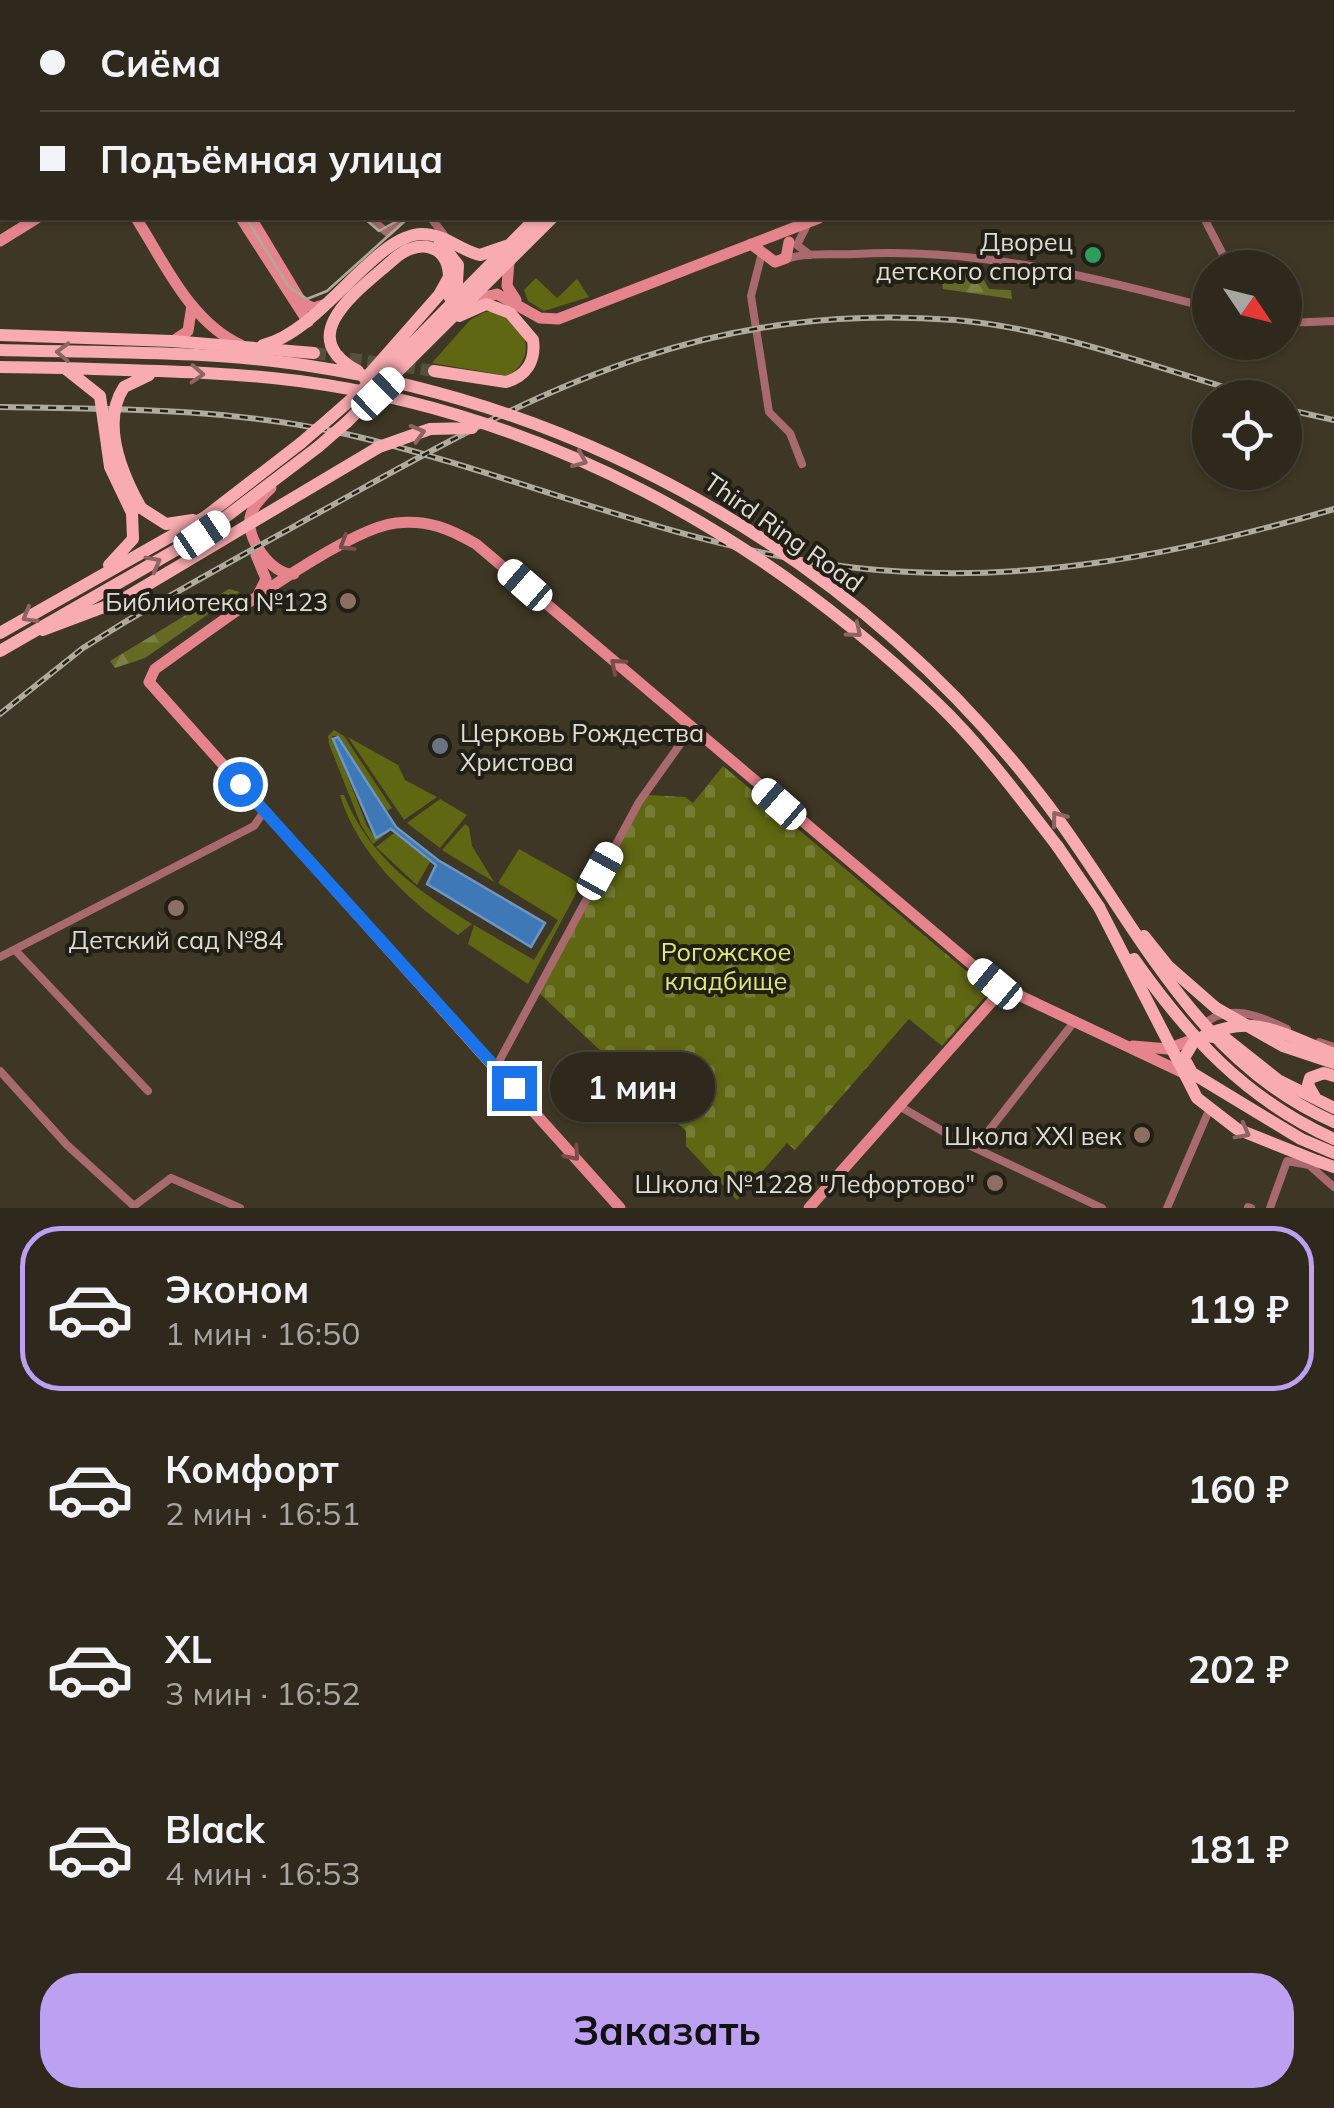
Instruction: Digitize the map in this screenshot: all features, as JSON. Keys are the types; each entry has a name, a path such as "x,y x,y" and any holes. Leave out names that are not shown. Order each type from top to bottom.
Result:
{"main road":[{"path":"0,633 205,517 464,305 534,220"},
{"path":"4,648 202,535 274,485 347,422 510,252 550,220"},
{"path":"248,347 286,336 308,322 386,249 408,236 424,234 448,240 480,256 510,252"},
{"path":"424,234 452,252 459,273 436,326"},
{"path":"330,418 446,286 447,262 432,247 413,245 394,259 342,307 330,331 337,356 369,376"},
{"path":"434,371 506,382 524,372 534,356 530,334 510,313 492,304 436,326"},
{"path":"0,335 172,341 314,352"},
{"name":"Third Ring Road","path":"0,350 251,360 369,376 464,399 583,441 732,518 821,579 953,692 1024,774 1183,1003 1222,1048 1264,1083 1334,1122"},
{"name":"Third Ring Road","path":"0,368 248,376 344,389 520,437 639,486 720,531 805,590 950,717 999,770 1170,1011 1210,1056 1274,1108 1334,1139"},
{"path":"64,368 100,396 110,467 136,511 166,524 205,517"},
{"path":"88,582 128,548 135,532 136,511 119,463 114,410 124,387 160,372"},
{"path":"4,648 120,601 407,435 452,426 520,437"},
{"path":"1113,899 1168,966 1216,1008 1283,1046 1334,1063"},
{"path":"1099,907 1196,1098 1237,1129 1334,1166"},
{"path":"1334,1050 1250,1024 1230,1025 1200,1037 1185,1053 1184,1062 1204,1080 1301,1139 1334,1153"},
{"path":"1200,1037 1224,1038 1254,1061 1334,1108"},
{"path":"1318,1100 1310,1090 1310,1078 1316,1074 1334,1076"}],"street":[{"path":"0,241 31,220"},
{"path":"137,220 192,305 223,336 248,347"},
{"path":"242,220 308,322"},
{"path":"252,220 306,306 314,308 336,298"},
{"path":"372,220 388,233 402,220"},
{"path":"432,220 448,240"},
{"path":"464,305 490,293 519,303 540,318 558,319 763,244 814,220"},
{"path":"758,274 779,261 815,220"},
{"path":"1205,220 1221,250"},
{"path":"806,227 797,245 814,256"},
{"path":"763,244 814,256 922,253 990,258 1070,271 1192,303"},
{"path":"763,244 779,261"},
{"path":"763,244 751,296 769,412 790,433 802,464"},
{"path":"510,252 506,278 519,303"},
{"path":"172,341 188,332 192,305"},
{"path":"1302,322 1334,321"},
{"path":"274,485 251,513 250,526 268,563 288,576 298,573"},
{"path":"620,1208 149,682 154,669 254,600 385,525 421,522 450,528 487,552 690,728 1004,989 1204,1080"},
{"path":"202,535 224,527 242,531 265,574 264,588 254,600"},
{"path":"496,1067 624,827 690,728"},
{"path":"0,957 254,826 265,810"},
{"path":"14,950 148,1091"},
{"path":"809,1208 1004,989"},
{"path":"976,1147 1074,1022"},
{"path":"1124,1044 1168,1049 1200,1037"},
{"path":"0,1072 67,1145 134,1206 171,1178 240,1208"},
{"path":"900,1106 1102,1208"},
{"path":"1167,1208 1207,1115"},
{"path":"1270,1208 1288,1160 1309,1165 1334,1188"}],"green space":[{"path":"960,264 981,275 989,289 1011,290 1012,299 943,289 942,280 947,274 943,267"},
{"path":"536,278 557,298 577,279 589,297 544,311 528,301 524,290"},
{"path":"485,312 498,313 517,325 526,345 519,367 508,376 432,363 470,320"},
{"path":"229,589 240,592 145,658 115,668 110,661"},
{"path":"334,730 344,736 392,808 387,811 339,736 332,736 367,826 376,839 391,830 373,844 361,825 329,744 328,736"},
{"path":"348,737 398,765 405,780 437,797 404,820"},
{"name":"Рогожское кладбище","path":"723,766 990,991 942,1046 909,1019 795,1150 787,1143 737,1200 686,1146 686,1131 539,993 647,795 685,797 693,803"},
{"path":"340,795 344,795 367,837 396,870 472,924 458,935 404,892 359,837"},
{"path":"440,799 467,815 440,848 407,823"},
{"path":"465,824 472,846 494,882 442,850"},
{"path":"394,833 430,862 417,885 376,847"},
{"path":"519,849 581,884 528,984 468,944 474,925 534,960 558,920 498,883"}],"water":[{"path":"338,737 396,827 438,860 545,923 531,947 427,884 436,865 391,829 376,838 333,739"}],"tunnel":[{"path":"314,353 434,371"}],"tram line":[{"path":"247,220 289,287 307,299 327,291 406,220"},
{"path":"366,220 379,231 397,221"}],"railway":[{"path":"0,714 83,648 125,622 429,452 570,384 714,337 789,324 869,318 955,320 1071,341 1202,380"},
{"path":"0,407 174,411 303,425 410,450 726,545 857,568 918,573 1039,569 1158,553 1334,509"},
{"path":"1302,413 1334,420"}],"place":[{"name":"Дворец детского спорта","path":"1093,255"},
{"name":"Библиотека №123","path":"348,601"},
{"name":"Церковь Рождества Христова","path":"440,746"},
{"name":"Детский сад №84","path":"176,908"},
{"name":"Школа XXI век","path":"1142,1135"},
{"name":"Школа №1228 \"Лефортово\"","path":"995,1183"}],"route":[{"path":"240,784 514,1088"}]}
